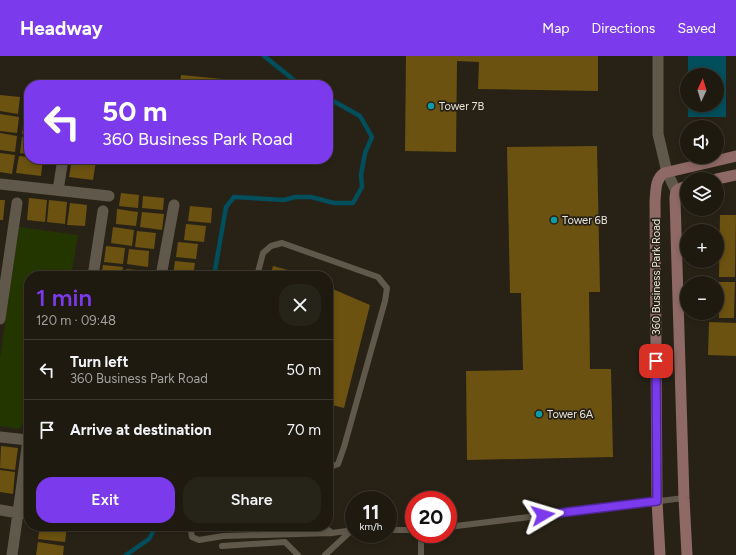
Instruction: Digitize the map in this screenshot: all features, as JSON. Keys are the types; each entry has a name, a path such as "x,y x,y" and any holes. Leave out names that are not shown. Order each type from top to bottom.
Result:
{"main road":[{"path":"667,172 736,156"},
{"name":"360 Business Park Road","path":"660,555 657,501 655,201 658,179 660,175 667,172"},
{"path":"724,178 736,175"},
{"path":"676,191 680,189"},
{"name":"360 Business Park Road","path":"676,191 675,199 686,555"}],"street":[{"path":"658,56 658,134 667,172 676,191"},
{"path":"58,190 62,164"},
{"path":"0,184 108,196"},
{"path":"0,319 17,203"},
{"path":"162,271 174,206"},
{"path":"94,271 103,211"},
{"path":"0,437 24,439"},
{"path":"0,510 24,513 12,555"}],"lane":[{"path":"258,271 263,253 271,246 282,243 378,278 387,288 385,301 344,446 338,464 333,466"},
{"path":"457,526 684,498"},
{"path":"191,531 192,537 199,540 223,536 332,533 345,531"},
{"path":"325,555 345,537"},
{"path":"222,546 285,542 298,555"},
{"path":"421,543 421,555"}],"green space":[{"path":"19,227 78,235 72,271 24,271 24,423 20,429 0,426 0,358"}],"water":[{"path":"688,56 726,56 726,117 688,117 688,112 724,112 724,68 688,68"}],"building":[{"path":"406,56 598,56 598,91 478,89 479,62 457,61 456,152 405,151"},
{"path":"181,75 223,79 223,80 180,80"},
{"path":"0,95 20,97 18,114 0,111"},
{"path":"0,114 19,117 17,133 0,131"},
{"path":"24,118 24,134 22,134"},
{"path":"0,133 17,136 15,152 0,150"},
{"path":"22,137 24,137 24,153 20,153"},
{"path":"597,146 600,292 589,292 590,369 611,369 613,457 467,460 466,371 523,370 521,293 510,293 507,147"},
{"path":"0,153 15,155 12,174 0,172"},
{"path":"19,156 24,156 24,164 42,164 41,176 16,173"},
{"path":"71,164 96,164 93,180 69,177"},
{"path":"121,193 139,195 138,208 119,206"},
{"path":"143,196 164,198 163,210 142,208"},
{"path":"29,198 47,200 45,222 27,220"},
{"path":"0,200 5,200 3,220 0,220"},
{"path":"49,200 67,202 65,224 47,222"},
{"path":"70,203 87,205 85,226 67,225"},
{"path":"190,206 212,208 211,223 188,221"},
{"path":"117,209 138,212 136,226 116,224"},
{"path":"142,212 164,214 162,230 140,227"},
{"path":"736,215 735,277 719,276 719,268 724,268 724,224 720,224 720,216"},
{"path":"186,224 206,226 204,242 184,240"},
{"path":"113,227 134,230 132,246 111,243"},
{"path":"137,231 156,233 154,249 135,247"},
{"path":"178,242 198,244 196,259 176,257"},
{"path":"106,246 125,248 123,264 104,262"},
{"path":"129,249 149,251 148,267 127,264"},
{"path":"175,261 195,263 194,271 174,271"},
{"path":"103,265 123,267 123,271 102,271"},
{"path":"273,266 290,271 272,271"},
{"path":"126,269 147,271 126,271"},
{"path":"724,282 735,282 734,318 724,318"},
{"path":"333,289 370,305 344,408 333,405"},
{"path":"709,322 736,323 736,356 708,355"},
{"path":"1,446 18,448 15,470 0,468"},
{"path":"0,470 15,472 13,494 0,492"},
{"path":"39,531 66,531 65,542 38,539"},
{"path":"38,542 64,546 63,555 36,555"}],"waterway":[{"path":"264,56 294,80"},
{"path":"215,271 226,207 234,197 284,200 295,197 311,197 334,203 353,203 362,187 361,175 365,153 372,137 360,116 333,101"},
{"path":"126,555 149,539 153,531"}],"place":[{"name":"Tower 7B","path":"431,106"},
{"name":"Tower 6B","path":"554,220"},
{"name":"Tower 6A","path":"539,414"}],"route":[{"path":"543,515 657,501 656,361"}]}
